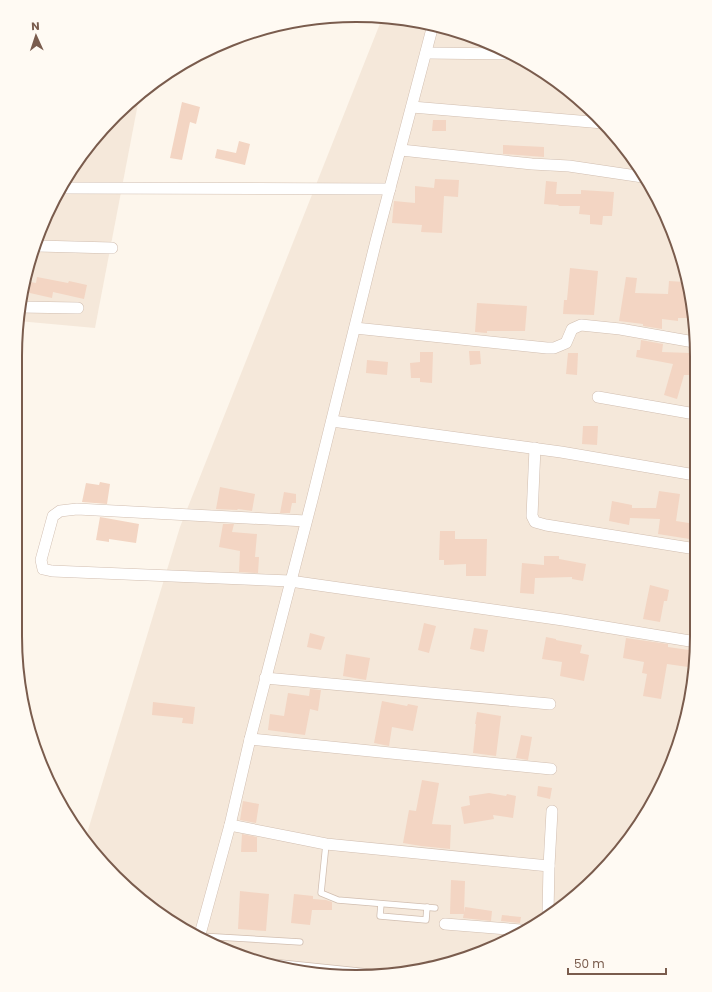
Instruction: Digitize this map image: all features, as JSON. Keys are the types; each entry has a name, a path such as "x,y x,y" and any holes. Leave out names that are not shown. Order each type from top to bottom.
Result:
{"street":[{"path":"200,932 230,825 265,678 432,31"},
{"path":"426,53 499,54"},
{"path":"412,107 594,122"},
{"path":"401,150 532,164 569,166 637,175"},
{"path":"68,188 390,190"},
{"path":"41,246 112,248"},
{"path":"26,307 78,308"},
{"path":"355,328 547,348 554,348 566,343 572,329 581,325 620,329 689,341"},
{"path":"598,397 690,413"},
{"path":"332,421 536,448 690,474"},
{"path":"536,448 532,516 535,522 690,548"},
{"path":"306,521 77,509 60,511 53,516 41,560 43,569 52,571 290,580 563,620 690,641"},
{"path":"265,678 550,704"},
{"path":"250,739 551,769"},
{"path":"548,909 552,811"},
{"path":"230,825 326,844 549,866"},
{"path":"445,924 515,930"}],"lane":[{"path":"326,844 321,893 338,900 435,908"},
{"path":"381,904 380,916 426,920 427,907"},
{"path":"212,938 300,942"},
{"path":"291,964 344,969"}],"shaded area":[{"path":"380,23 421,28 442,33 484,47 504,56 542,78 592,120 634,170 656,208 665,228 679,270 684,291 690,356 690,636 684,701 679,722 665,764 656,784 634,822 592,872 542,914 504,936 484,945 442,959 421,964 356,970 291,964 270,959 228,945 208,936 170,914 136,887 105,856 87,834 180,527"},
{"path":"138,103 95,328 24,322 28,291 33,270 47,228 56,208 78,170 105,136"}],"building":[{"path":"182,102 200,107 196,124 190,122 182,160 170,158"},
{"path":"433,120 446,120 446,131 432,131"},
{"path":"239,141 250,144 245,165 215,158 217,149 236,153"},
{"path":"503,145 544,147 544,157 503,154"},
{"path":"435,179 459,180 458,197 444,196 442,233 421,232 422,225 392,223 394,201 415,203 415,186 434,188"},
{"path":"546,181 557,182 556,194 581,194 581,190 614,192 612,216 603,216 602,225 590,224 590,215 579,214 580,206 544,204"},
{"path":"570,268 598,271 594,315 563,314 564,300 567,300"},
{"path":"37,277 87,285 84,299 53,292 52,298 28,293 30,282 36,283"},
{"path":"626,277 637,278 635,293 668,294 669,281 682,282 688,318 678,318 678,321 662,319 662,329 643,326 643,324 619,321"},
{"path":"477,303 527,306 525,331 487,331 487,333 475,332"},
{"path":"641,340 663,344 662,352 690,353 689,375 684,375 677,399 664,395 673,364 636,357 637,350 640,350"},
{"path":"469,351 480,351 481,364 470,365"},
{"path":"420,352 433,352 432,383 420,382 420,378 411,378 410,363 420,362"},
{"path":"568,353 578,353 577,375 566,374"},
{"path":"367,360 388,362 387,375 366,373"},
{"path":"583,426 598,426 597,445 582,444"},
{"path":"100,482 110,484 107,504 82,502 86,483 99,485"},
{"path":"220,487 255,494 252,511 238,509 216,509"},
{"path":"659,491 680,494 676,521 690,523 690,539 658,534 660,519 630,518 629,525 609,521 612,501 632,505 632,508 656,508"},
{"path":"284,492 296,494 296,503 292,503 290,513 280,513"},
{"path":"100,517 139,524 136,543 109,539 109,542 96,540"},
{"path":"223,524 234,524 232,532 257,534 255,557 259,557 258,573 239,572 240,551 219,547"},
{"path":"440,531 455,531 455,539 487,539 486,576 466,576 466,564 444,565 444,560 439,560"},
{"path":"544,556 559,556 559,559 586,564 583,581 572,579 572,577 535,578 534,594 520,593 522,563 544,565"},
{"path":"650,585 669,590 667,601 664,601 660,622 643,619"},
{"path":"424,623 436,626 429,653 418,650"},
{"path":"474,628 488,630 484,652 470,649"},
{"path":"310,633 325,637 321,650 307,647"},
{"path":"546,637 582,645 580,653 589,655 584,681 560,676 562,662 542,659"},
{"path":"626,638 668,644 668,647 689,650 688,667 667,664 661,699 643,696 647,674 642,673 644,662 623,658"},
{"path":"346,654 370,658 366,680 343,676"},
{"path":"310,689 321,690 318,711 310,709 305,735 268,730 270,714 284,716 288,693 309,696"},
{"path":"382,701 407,706 408,704 418,706 413,731 392,727 389,746 374,743"},
{"path":"153,702 195,707 193,724 182,723 183,718 152,715"},
{"path":"477,712 501,716 496,756 473,753"},
{"path":"521,735 532,737 528,760 516,758"},
{"path":"422,780 439,783 432,824 451,825 450,849 403,843 409,810 416,811"},
{"path":"538,786 552,788 550,799 537,796"},
{"path":"489,793 516,796 513,818 493,815 494,819 464,824 461,807 470,805 469,796"},
{"path":"243,801 259,804 256,823 240,820"},
{"path":"242,834 257,837 257,852 241,852"},
{"path":"451,880 465,881 464,914 450,914"},
{"path":"240,891 269,894 266,931 238,929"},
{"path":"294,894 313,896 313,899 332,902 332,910 312,910 310,925 291,923"},
{"path":"465,907 492,911 491,921 463,918"},
{"path":"502,915 521,917 520,923 501,921"}]}
